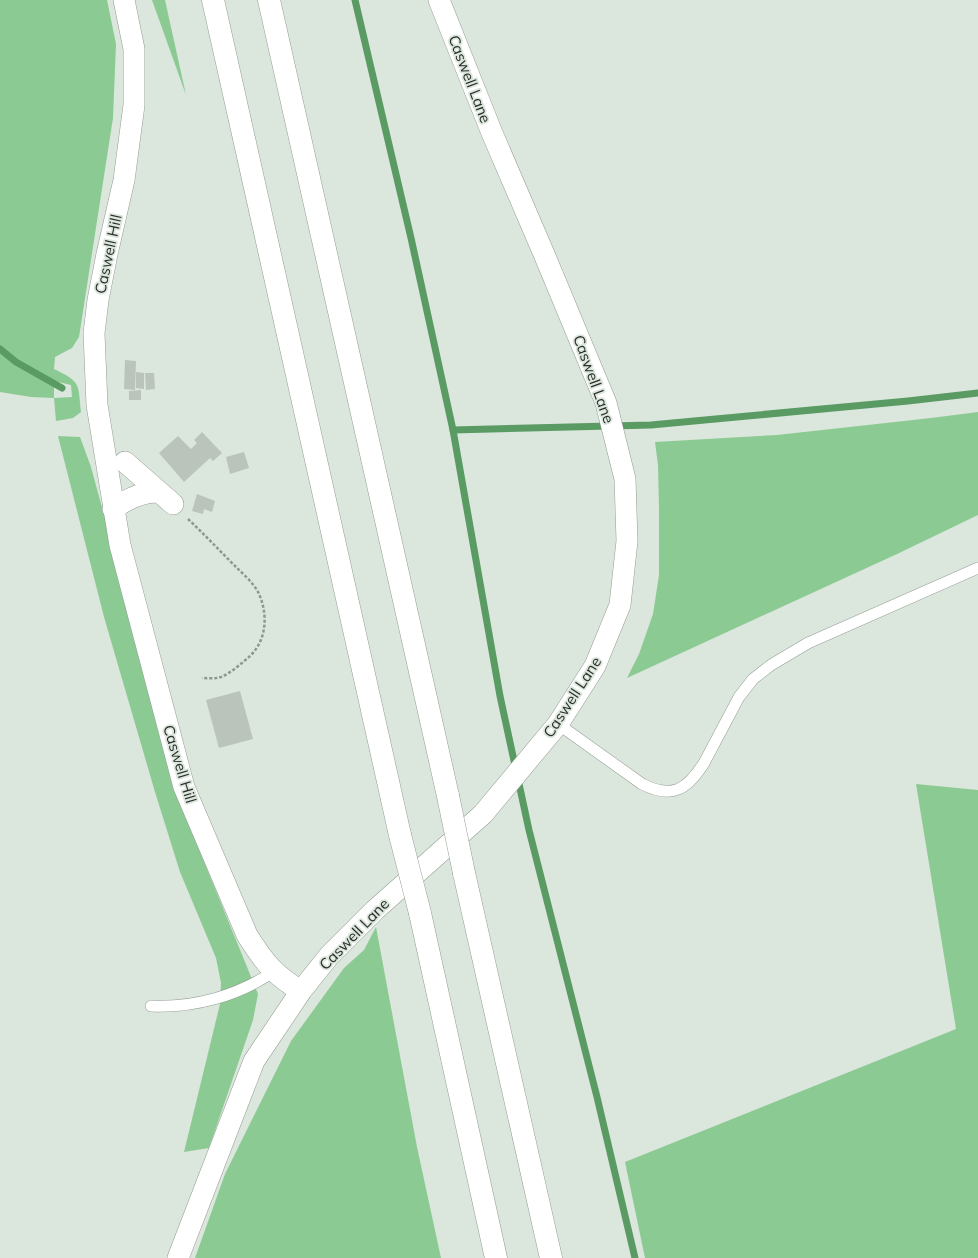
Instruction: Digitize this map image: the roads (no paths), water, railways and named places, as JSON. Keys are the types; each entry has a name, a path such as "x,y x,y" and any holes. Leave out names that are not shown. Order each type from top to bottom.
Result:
{"highway":[{"path":"213,0 400,835 420,913 496,1258"},
{"path":"269,0 551,1258"}],"street":[{"name":"Caswell Hill","path":"124,0 134,49 134,105 124,180 98,300 94,334 96,405 113,509 122,552 184,787 247,935 273,972 301,991"},
{"name":"Caswell Lane","path":"178,1258 254,1061 301,991 329,956 375,910 483,814 558,724 595,666 620,605 627,541 625,479 606,404 492,133 439,0"},
{"path":"113,509 127,499 153,492 166,498 125,462"}],"lane":[{"path":"558,724 642,784 662,791 681,789 698,772 739,697 753,679 761,672 808,643 978,568"},
{"path":"151,1006 167,1007 200,1003 237,992 273,972"}],"waterway":[{"path":"355,0 411,238 453,430 500,696 529,830 597,1097 635,1258"},
{"path":"0,349 16,362 62,388"},
{"path":"453,430 651,425 978,393"}]}
